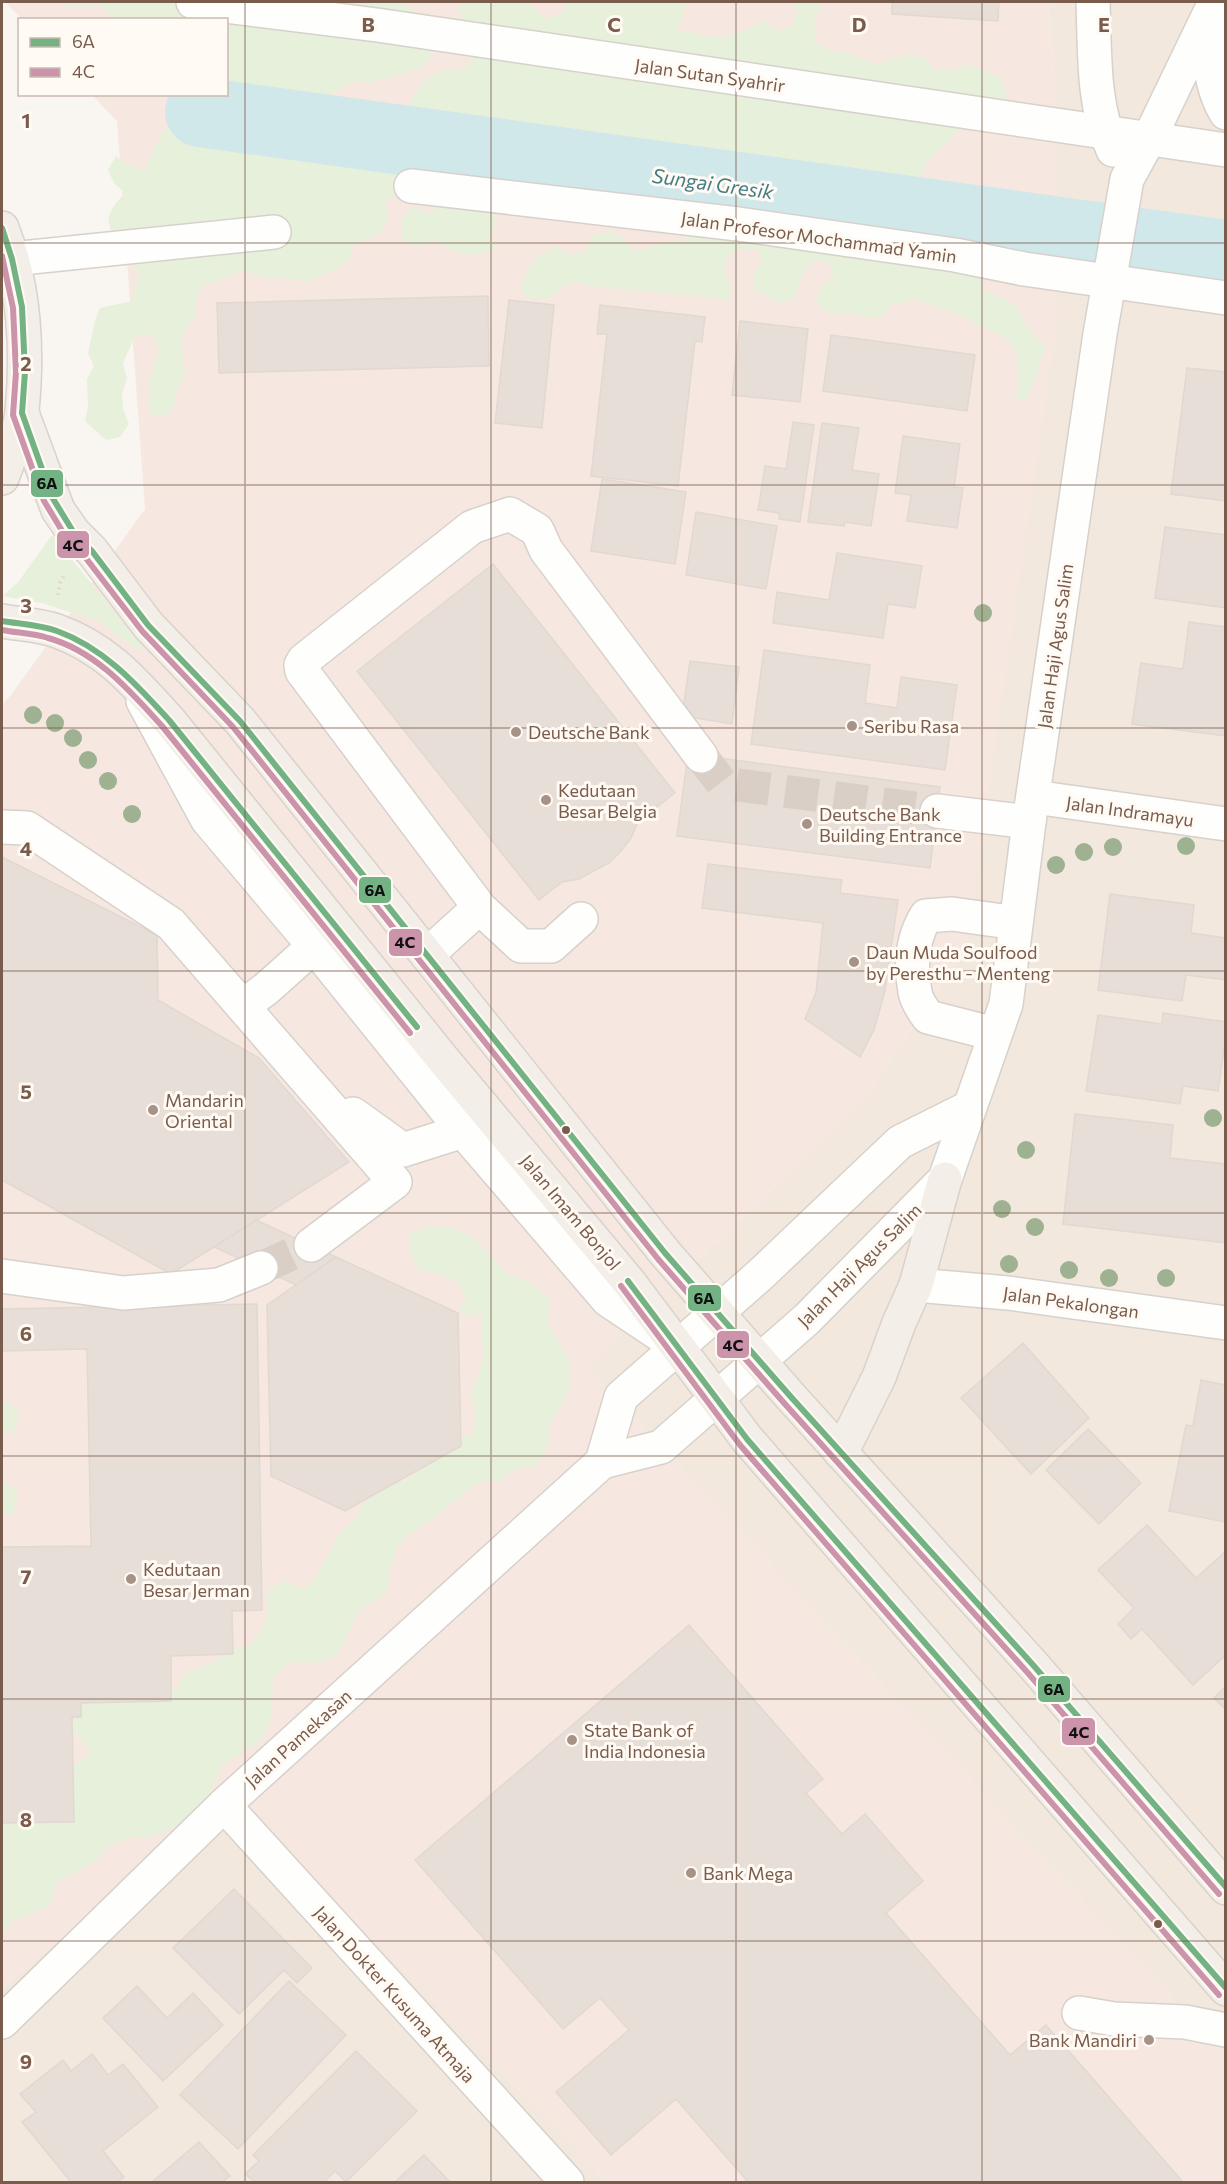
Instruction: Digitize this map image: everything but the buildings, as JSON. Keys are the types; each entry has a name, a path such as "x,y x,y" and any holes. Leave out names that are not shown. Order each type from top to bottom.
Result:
{"main road":[{"path":"2,228 20,291 25,339 22,413 2,478"},
{"path":"22,413 52,497 74,533 92,551 148,625 240,721 665,1253 841,1453 1034,1666 1226,1888"},
{"name":"Jalan Imam Bonjol","path":"2,621 55,630 96,649 131,678 169,720 442,1058 629,1282 747,1439 1226,1989"},
{"path":"841,1453 879,1377 916,1285 945,1179"}],"street":[{"name":"Jalan Sutan Syahrir","path":"193,2 377,26 1226,150"},
{"path":"1093,2 1096,83 1105,132 1126,186"},
{"path":"1216,2 1210,52 1212,75 1220,105 1226,113"},
{"name":"Jalan Haji Agus Salim","path":"717,1399 807,1319 945,1179 1006,1004 1110,272 1126,186 1216,2"},
{"name":"Jalan Profesor Mochammad Yamin","path":"411,186 738,224 955,255 1023,269 1110,272 1226,298"},
{"path":"12,259 274,232"},
{"path":"581,919 551,946 521,946 476,911 302,671 301,665 304,660 472,527 510,514 537,530 546,550 701,756"},
{"path":"131,678 207,819 314,946 463,1131 608,1300 678,1347"},
{"name":"Jalan Indramayu","path":"937,811 1032,809 1226,824"},
{"path":"2,827 27,828 171,924 395,1182 311,1245"},
{"path":"426,955 476,911"},
{"path":"995,1034 928,1017 915,994 913,946 917,931 926,916 952,914 1016,923"},
{"path":"243,1006 266,989 314,946"},
{"path":"316,1090 347,1109 403,1150 463,1131"},
{"path":"602,1462 621,1398 717,1313 900,1142 968,1108"},
{"path":"2,1276 123,1293 219,1285 261,1268"},
{"name":"Jalan Pekalongan","path":"916,1285 1008,1293 1226,1323"},
{"name":"Jalan Pamekasan","path":"2,2022 224,1805 602,1462 661,1447 717,1399"},
{"name":"Jalan Dokter Kusuma Atmaja","path":"224,1805 567,2182"},
{"path":"1079,2013 1114,2019 1185,2022 1226,2030"}],"path":[{"path":"58,599 60,583 68,568"}],"shaded area":[{"path":"5,2 1049,2 1054,73 1058,317 965,950 866,1097 588,1367 1225,2055 1225,2182 607,2182 233,1794 2,1988 2,704 11,695 145,509 117,121 93,96 228,96 228,18 21,18"},
{"path":"1049,2 1225,2 1225,2055 588,1367 866,1097 965,950 1054,73"},
{"path":"233,1793 607,2182 2,2182 2,1988"}],"green space":[{"path":"54,2 402,2 419,14 440,39 425,66 370,83 356,81 343,86 331,96 313,96 303,100 275,93 262,86 228,89 228,18 114,18 101,6 72,8"},
{"path":"458,2 530,2 533,8 547,19 561,14 566,2 688,2 676,31 724,37 763,21 777,31 792,27 797,13 793,2 822,2 814,25 815,41 829,50 844,52 876,64 907,55 924,57 934,70 951,70 966,65 983,69 1000,77 1006,92 1003,107 963,125 924,167 919,181 891,190 876,190 851,180 821,178 781,166 755,177 740,175 701,155 686,156 674,165 648,155 618,157 604,162 564,147 507,156 470,136 441,136 426,130 413,122 407,107 421,84 430,77 443,70 459,69 474,62 463,55 457,43 462,29"},
{"path":"252,109 278,117 292,135 298,153 313,159 329,159 340,148 343,134 376,131 399,136 407,140 417,173 398,193 385,202 388,219 381,233 353,246 349,259 338,268 311,281 282,277 268,278 242,270 202,286 195,300 195,317 186,329 181,343 185,376 177,389 175,404 165,417 152,415 149,397 159,346 150,334 135,336 123,363 127,379 122,393 123,409 129,424 120,437 106,440 85,421 88,407 87,379 94,366 88,353 100,308 132,301 140,272 129,263 111,233 108,218 115,204 125,193 114,183 108,170 116,156 129,166 145,170 163,130 188,128 212,132 235,111"},
{"path":"535,166 586,170 599,180 614,185 629,180 641,170 657,172 689,183 705,185 736,198 752,195 768,199 783,195 799,195 850,208 863,216 881,218 895,213 911,212 926,218 944,216 959,208 974,205 1002,222 1035,233 1043,248 1039,264 978,264 979,277 986,291 1012,303 1046,349 1039,363 1036,379 1025,401 1015,399 1019,377 1018,361 1009,341 979,324 922,302 912,300 892,304 883,317 869,318 855,314 825,312 816,300 821,286 834,276 829,263 815,260 804,271 794,299 778,303 766,294 753,290 753,276 762,263 758,250 742,248 728,255 724,270 731,286 730,301 604,288 574,282 560,288 549,298 534,301 522,292 524,276 536,259 556,246 570,255 586,251 591,236 611,230 624,239 634,252 693,235 557,215 542,218 528,216 518,205 467,181 475,168 508,170 524,177"},
{"path":"441,206 488,207 497,220 491,235 495,250 479,254 464,254 448,249 435,240 422,246 407,245 401,225 412,207 428,213"},
{"path":"52,535 143,647 137,650 100,622 42,603 3,596 19,581"},
{"path":"433,1226 456,1229 476,1240 508,1274 531,1283 549,1298 547,1321 570,1361 570,1383 562,1405 549,1424 548,1446 537,1466 516,1468 500,1481 480,1481 429,1522 410,1533 396,1549 389,1571 386,1595 372,1602 360,1612 337,1653 322,1661 289,1662 274,1677 270,1723 259,1742 222,1765 213,1784 207,1806 171,1829 150,1837 129,1838 110,1846 95,1861 56,1883 51,1905 11,1922 2,1939 2,1817 9,1807 61,1783 75,1765 92,1753 77,1736 58,1721 51,1700 154,1696 176,1689 188,1670 211,1665 228,1651 249,1645 263,1629 268,1609 268,1589 284,1581 305,1589 318,1574 339,1535 355,1519 365,1500 379,1483 403,1482 421,1468 448,1438 472,1435 476,1415 471,1395 484,1356 481,1336 482,1316 458,1313 466,1299 458,1282 440,1274 419,1270 410,1252 411,1232"},
{"path":"2,1399 19,1411 15,1432 2,1433"},
{"path":"2,1479 18,1493 13,1515 2,1514"}],"waterway":[{"name":"Sungai Gresik","path":"200,112 1226,255"}],"tunnel":[{"path":"701,756 722,783 937,811"},
{"path":"261,1268 311,1245"}],"transit line":[{"name":"6A","path":"2,228 12,259 22,307 25,372 22,413 52,497 74,533 92,551 148,625 240,721 665,1253 791,1397 1034,1666 1226,1887"},
{"name":"4C","path":"2,256 13,308 16,372 13,415 44,501 67,539 85,557 142,631 233,727 658,1259 784,1403 1027,1672 1219,1894"},
{"name":"6A","path":"2,621 57,631 90,647 118,668 169,720 417,1027"},
{"name":"4C","path":"2,630 37,635 65,644 97,662 125,686 162,726 410,1033"},
{"name":"6A","path":"628,1281 747,1439 1226,1988"},
{"name":"4C","path":"621,1286 740,1445 1219,1995"}],"place":[{"name":"Seribu Rasa","path":"852,726"},
{"name":"Deutsche Bank","path":"516,732"},
{"name":"Kedutaan Besar Belgia","path":"546,800"},
{"name":"Deutsche Bank Building Entrance","path":"807,824"},
{"name":"Daun Muda Soulfood by Peresthu - Menteng","path":"854,962"},
{"name":"Mandarin Oriental","path":"153,1110"},
{"name":"Kedutaan Besar Jerman","path":"131,1579"},
{"name":"State Bank of India Indonesia","path":"572,1740"},
{"name":"Bank Mega","path":"691,1873"},
{"name":"Bank Mandiri","path":"1149,2040"}]}
